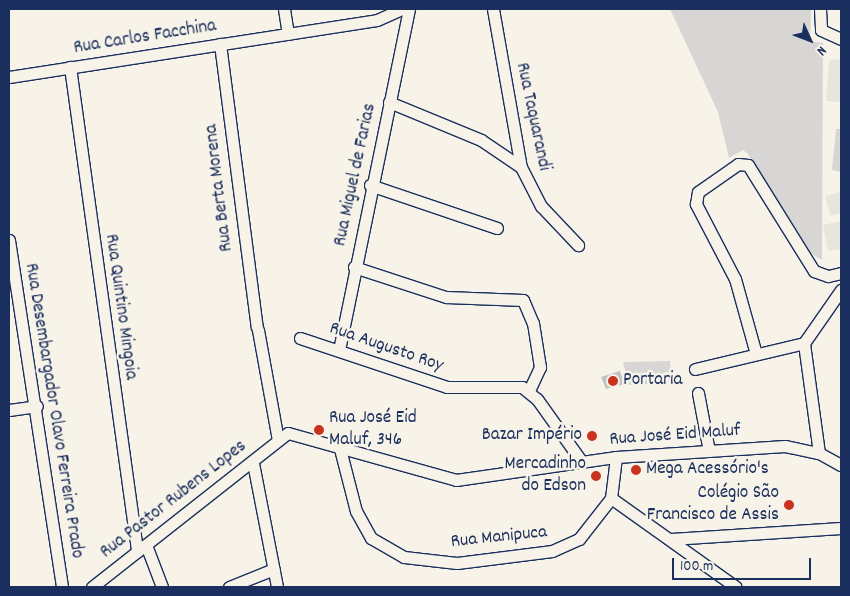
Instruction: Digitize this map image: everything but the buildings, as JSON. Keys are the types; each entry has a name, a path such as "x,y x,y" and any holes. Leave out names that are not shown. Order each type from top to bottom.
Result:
{"street":[{"path":"284,9 288,34"},
{"name":"Rua Carlos Facchina","path":"9,77 377,20 402,9"},
{"name":"Rua Miguel de Farias","path":"339,350 370,185 409,9"},
{"name":"Rua Taquarandi","path":"493,9 521,167 541,206 578,245"},
{"path":"820,9 823,33 841,39"},
{"name":"Rua Berta Morena","path":"220,44 257,328 278,440"},
{"name":"Rua Quintino Mingoia","path":"70,67 142,548 162,587"},
{"path":"389,102 481,140 521,167"},
{"path":"756,354 735,279 696,204 698,192 738,164 748,164 814,271 828,276 841,273"},
{"path":"370,185 496,228"},
{"name":"Rua Desembargador Olavo Ferreira Prado","path":"9,240 37,406 62,587"},
{"path":"354,267 446,297 523,300 533,323 540,367 525,389 582,462"},
{"path":"695,370 804,342 841,290"},
{"name":"Rua Augusto Roy","path":"300,338 447,387 525,389"},
{"path":"804,342 819,453"},
{"path":"698,393 709,451"},
{"path":"9,410 37,406"},
{"name":"Rua José Eid Maluf","path":"278,440 296,432 456,480 616,457 785,446 819,453 841,465"},
{"name":"Rua Pastor Rubens Lopes","path":"92,587 253,463 278,440"},
{"name":"Rua Manipuca","path":"339,445 364,528 378,545 404,557 457,563 552,550 579,538 611,498"},
{"path":"616,457 611,498 736,587"},
{"path":"253,463 277,587"},
{"path":"671,539 841,528"},
{"path":"229,587 274,569"}],"shaded area":[{"path":"670,9 811,9 810,41 823,43 822,260 812,254 747,153 743,150 729,158 718,112"},
{"path":"841,59 841,102 826,101 829,60"},
{"path":"836,129 841,129 841,172 832,170"},
{"path":"841,192 841,213 830,216 825,196"},
{"path":"841,221 841,249 828,251 823,225"},
{"path":"670,361 672,383 629,385 623,362"}],"place":[{"name":"Portaria","path":"613,381"},
{"name":"Rua José Eid Maluf, 346","path":"319,430"},
{"name":"Bazar Império","path":"592,436"},
{"name":"Mega Acessório's","path":"636,470"},
{"name":"Mercadinho do Edson","path":"596,476"},
{"name":"Colégio São Francisco de Assis","path":"789,505"}]}
